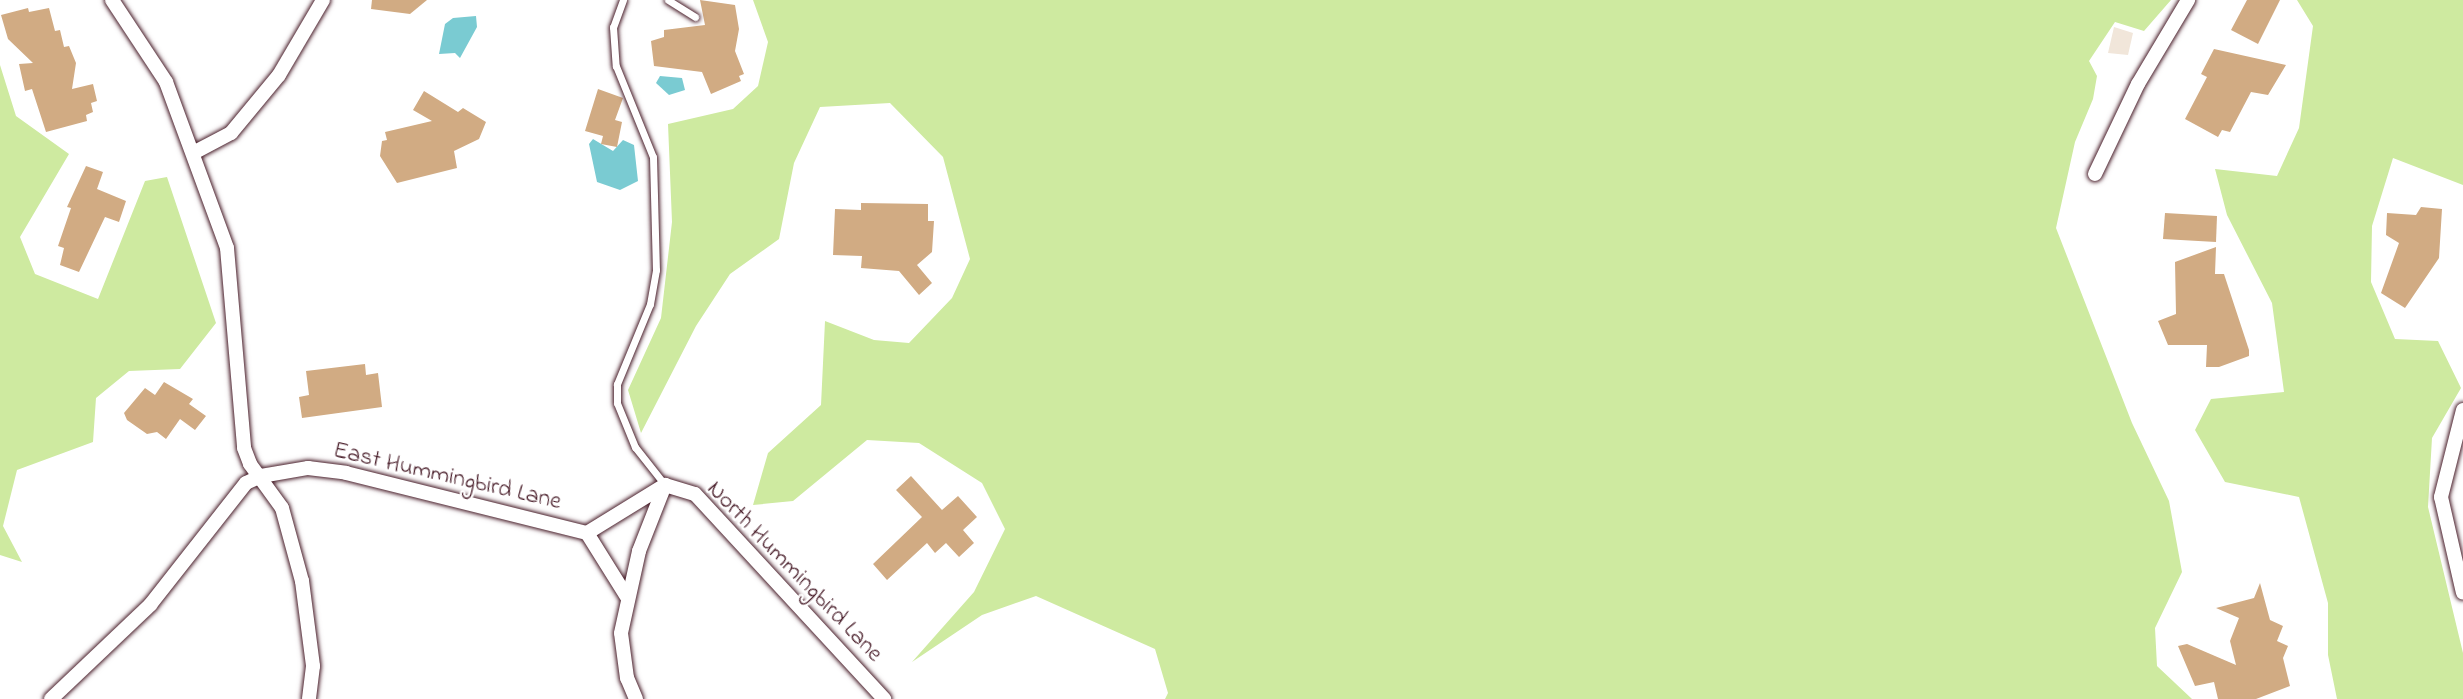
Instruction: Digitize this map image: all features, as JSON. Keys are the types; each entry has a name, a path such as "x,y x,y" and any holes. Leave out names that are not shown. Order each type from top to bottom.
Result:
{"street":[{"path":"112,0 166,82 195,152 227,248 244,448 250,465 261,476 282,508 302,581 313,666 309,699"},
{"path":"195,152 231,133 279,75 322,0"},
{"path":"2095,174 2138,84 2188,0"},
{"path":"2463,410 2441,497 2463,593"},
{"name":"East Hummingbird Lane","path":"51,699 150,605 246,483 261,476 308,468 346,473 587,532 665,485"},
{"path":"636,699 627,678 621,633 627,597 665,485"},
{"name":"North Hummingbird Lane","path":"665,485 695,494 884,699"},
{"path":"587,532 627,597"}],"lane":[{"path":"623,0 613,27 616,66 653,157 656,270 650,304 617,384 617,402 635,447 665,485"},
{"path":"668,0 695,16"}],"shaded area":[{"path":"2114,27 2133,33 2128,55 2108,53"}],"green space":[{"path":"753,0 2171,0 2144,31 2115,22 2089,61 2097,76 2093,99 2075,142 2056,228 2132,423 2169,501 2182,572 2155,628 2157,666 2192,699 1165,699 1168,693 1155,649 1036,596 982,615 912,662 974,592 1005,529 982,483 919,443 867,440 793,501 753,505 768,453 821,405 825,321 874,340 909,343 952,298 970,259 943,157 890,103 820,107 794,163 779,239 730,274 696,326 641,433 628,390 661,318 672,222 668,124 733,109 758,86 768,42"},
{"path":"2297,0 2463,0 2463,185 2393,158 2372,226 2371,282 2395,339 2438,341 2461,388 2432,438 2428,507 2463,653 2463,699 2337,699 2328,655 2328,603 2299,497 2225,482 2195,430 2211,399 2284,392 2272,303 2227,215 2215,169 2277,176 2299,128 2313,26"},
{"path":"0,65 16,116 69,154 20,237 35,274 98,299 145,181 167,177 216,323 180,369 129,371 96,398 93,442 17,470 3,526 22,562 0,555"}],"water":[{"path":"476,16 477,27 460,58 455,53 439,54 445,24 453,18"},
{"path":"660,76 682,78 685,90 669,95 656,83"},
{"path":"593,139 613,151 623,140 634,145 638,181 620,190 597,182 589,144"}],"building":[{"path":"372,0 427,0 410,14 371,9"},
{"path":"700,0 735,5 739,29 735,51 744,74 739,76 741,81 711,94 702,72 654,66 651,41 664,37 664,30 705,25"},
{"path":"2247,0 2280,0 2258,44 2231,30"},
{"path":"28,8 29,12 49,8 55,31 60,30 64,47 69,46 76,63 72,89 93,84 97,101 91,103 93,112 86,115 87,121 46,132 32,89 25,91 19,64 33,63 8,39 1,15"},
{"path":"2214,49 2286,65 2268,95 2251,92 2230,132 2222,130 2218,137 2185,119 2207,77 2201,74"},
{"path":"598,89 623,98 615,120 622,122 617,147 601,144 603,136 585,131"},
{"path":"424,91 458,112 463,108 486,122 479,139 454,151 457,168 397,183 380,156 382,141 387,140 385,132 432,121 413,110"},
{"path":"86,166 103,172 97,189 126,201 119,222 105,217 79,272 60,265 64,248 58,246 71,208 67,207"},
{"path":"861,203 928,204 928,221 934,221 932,252 917,265 932,283 919,295 899,271 861,268 862,256 833,255 835,209 861,210"},
{"path":"2421,207 2442,209 2439,258 2405,308 2381,293 2399,243 2386,235 2387,213 2416,215"},
{"path":"2165,213 2217,216 2216,242 2163,239"},
{"path":"2216,247 2215,274 2224,274 2249,356 2219,367 2206,367 2207,345 2168,345 2158,321 2176,314 2175,262"},
{"path":"365,364 366,375 378,373 382,407 302,418 299,397 309,395 306,371"},
{"path":"164,382 193,399 189,404 206,416 195,430 180,419 166,439 157,432 147,434 127,420 124,413 145,388 155,395"},
{"path":"911,476 942,510 958,496 977,517 963,530 974,543 959,557 946,543 935,553 927,543 887,580 873,564 922,517 896,490"},
{"path":"2260,583 2270,620 2283,626 2277,641 2288,646 2283,658 2290,686 2256,699 2218,699 2214,682 2195,686 2178,646 2187,644 2236,665 2230,641 2239,618 2216,608 2254,598"}]}
